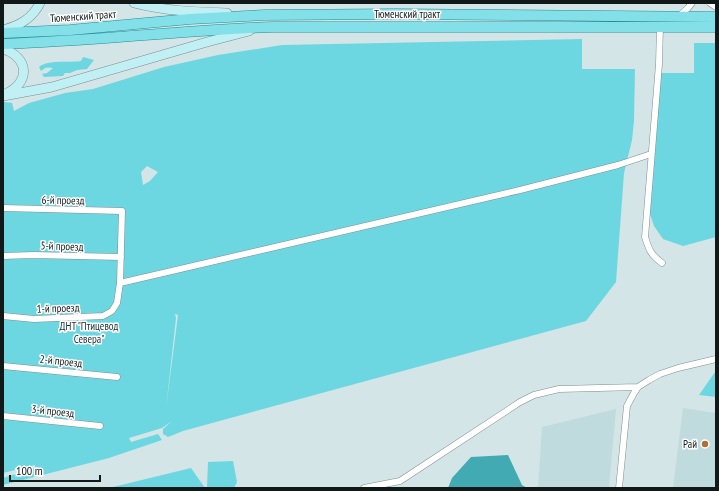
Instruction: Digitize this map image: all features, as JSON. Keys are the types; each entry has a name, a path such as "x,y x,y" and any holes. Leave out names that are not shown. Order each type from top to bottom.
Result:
{"main road":[{"path":"3,30 14,27 23,22 35,11 40,3"},
{"path":"134,3 187,11 264,15"},
{"name":"Тюменский тракт","path":"3,33 70,30 190,19 264,15 396,14 716,17"},
{"path":"3,95 52,87 224,37 274,27"},
{"name":"Тюменский тракт","path":"3,44 88,40 210,29 274,27 716,27"},
{"path":"3,49 16,55 22,63 24,76 18,87 3,95"}],"street":[{"path":"679,16 692,3"},
{"path":"710,3 716,7"},
{"path":"660,26 658,80 645,237 648,248 653,257 662,263"},
{"path":"121,257 120,283 520,190 618,165 651,154"},
{"name":"6-й проезд","path":"3,208 122,211 121,257"},
{"name":"5-й проезд","path":"3,256 33,255 121,257"},
{"name":"1-й проезд","path":"3,316 34,319 103,316 112,311 117,302 120,283"},
{"path":"619,488 627,406 638,387 660,374 716,359"},
{"name":"2-й проезд","path":"3,366 117,377"},
{"path":"364,488 400,482 520,402 534,395 558,389 638,387"},
{"name":"3-й проезд","path":"3,416 100,426"}],"shaded area":[{"path":"683,408 716,413 716,488 673,488"},
{"path":"616,409 609,488 538,488 542,427"},
{"path":"508,455 522,485 527,488 448,488 452,478 471,457"}],"green space":[{"name":"ДНТ \"Птицевод Севера\"","path":"582,39 582,69 635,69 634,121 632,140 624,173 616,282 586,321 183,431 168,437 163,434 163,429 172,421 162,428 129,438 131,442 158,434 162,440 109,458 3,485 3,478 35,468 35,465 3,473 4,102 12,103 14,111 29,103 65,93 93,89 164,67 218,55 282,45","holes":["147,166 158,172 150,181 143,185 141,172","175,314 178,315 166,408 176,318"]},
{"path":"694,43 716,43 716,237 683,246 663,239 654,226 650,214 661,73 694,73"},
{"path":"83,57 94,60 87,69 65,73 63,76 44,77 42,74 47,73 53,68 50,67 41,71 39,67 53,62 81,61"},
{"path":"715,372 716,397 699,395"},
{"path":"233,461 237,482 234,488 207,488 208,462"},
{"path":"191,468 205,488 109,488"}],"place":[{"name":"Рай","path":"705,444"}]}
